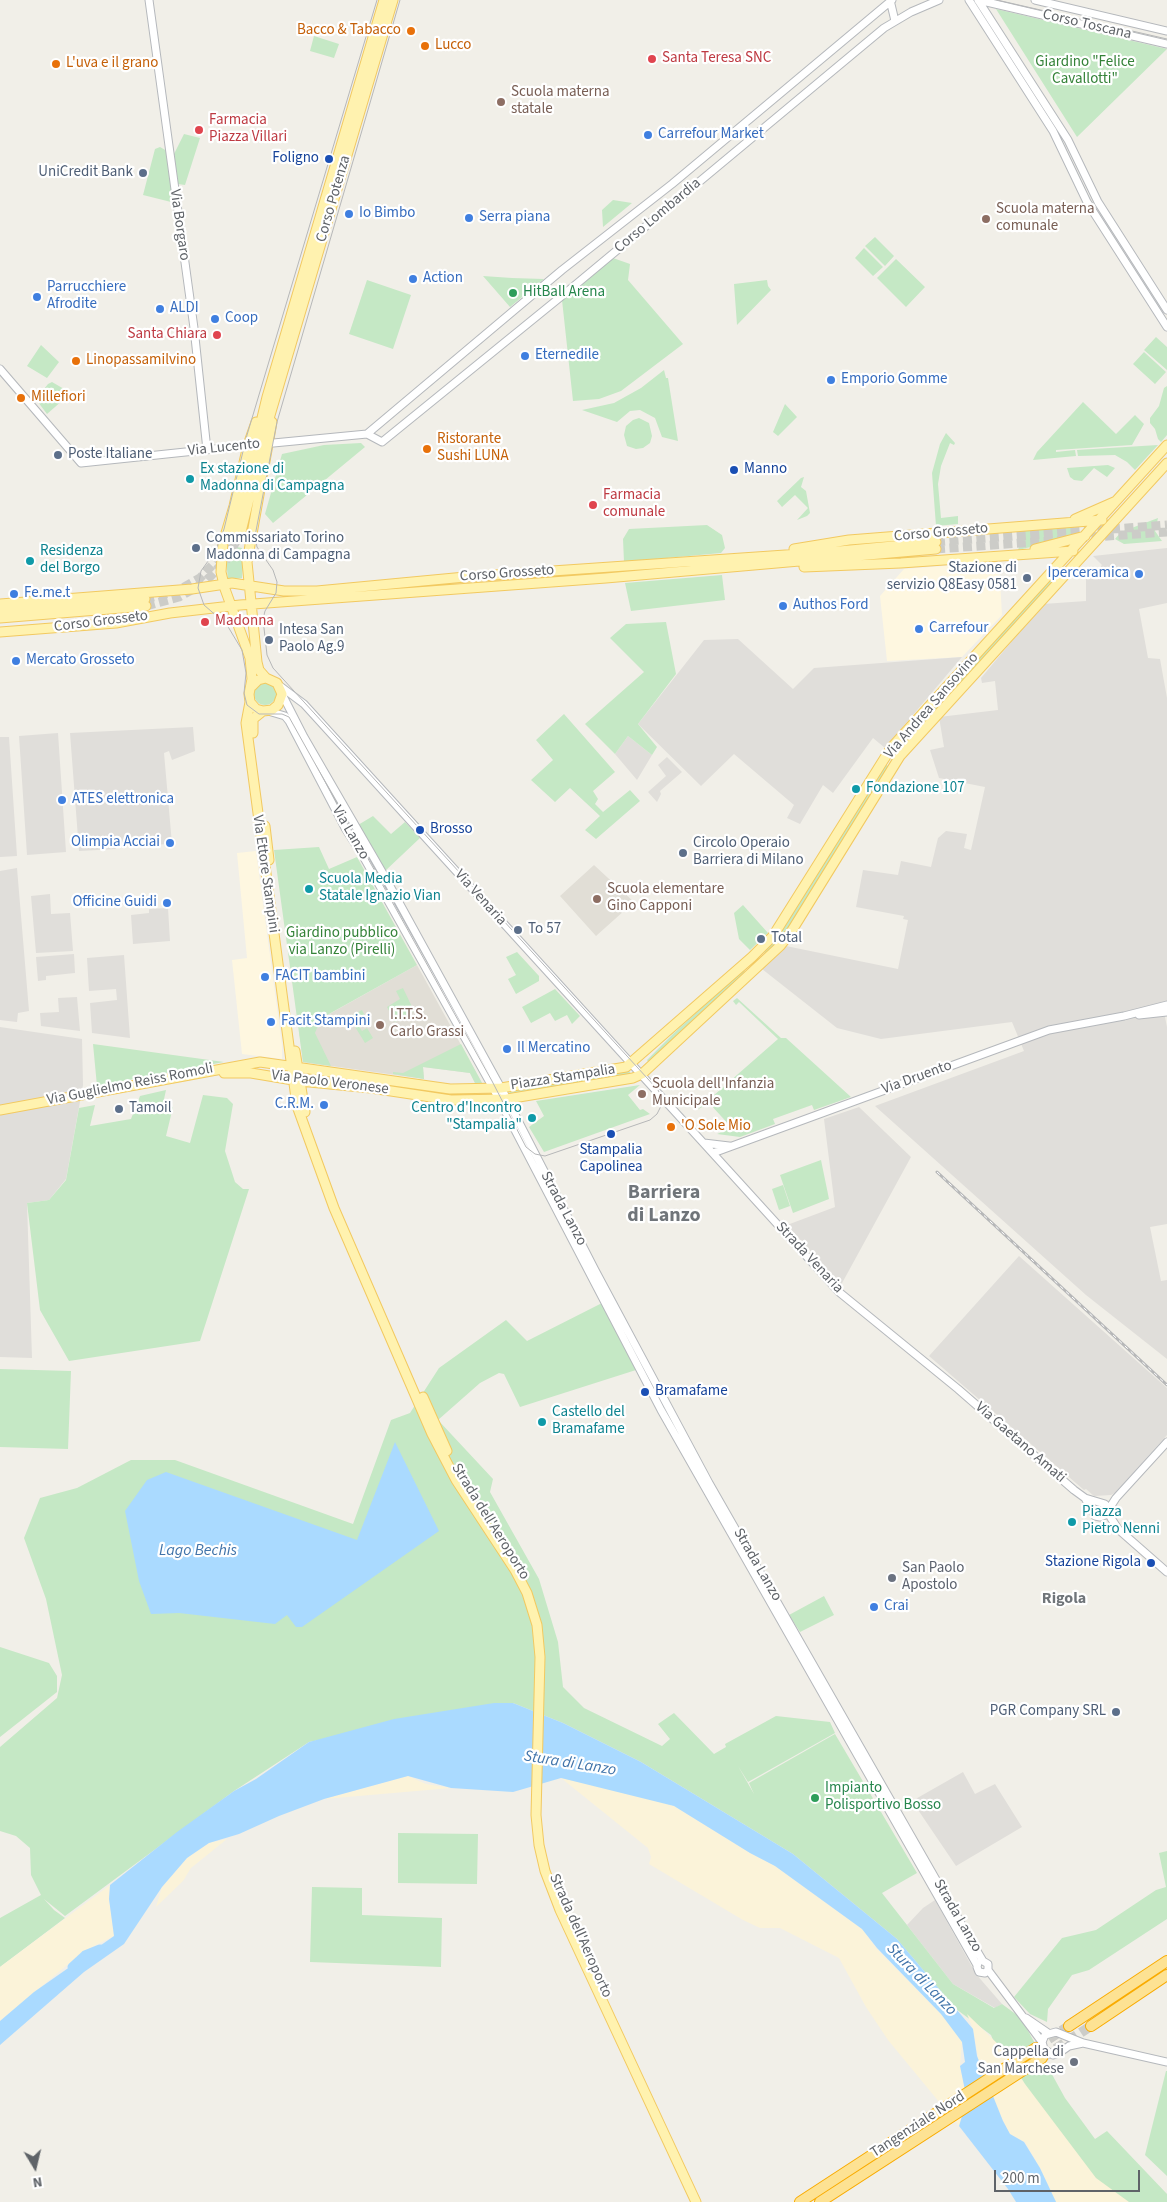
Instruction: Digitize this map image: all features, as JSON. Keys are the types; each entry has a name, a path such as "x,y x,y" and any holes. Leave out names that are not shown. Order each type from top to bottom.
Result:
{"highway":[{"path":"1069,2026 1167,1961"},
{"path":"1091,2026 1167,1976"},
{"name":"Tangenziale Nord","path":"800,2202 1036,2047"},
{"name":"Tangenziale Nord","path":"820,2202 1039,2059"}],"main road":[{"name":"Corso Potenza","path":"252,686 250,658 224,584 221,564 223,543 234,506 259,444 384,0"},
{"name":"Corso Potenza","path":"266,678 258,666 248,584 248,547 259,444 271,398 393,0"},
{"path":"238,531 259,444"},
{"name":"Via Andrea Sansovino","path":"631,1063 773,936 891,748 1101,520 1167,445"},
{"name":"Via Andrea Sansovino","path":"642,1074 780,946 794,928 900,756 1167,463"},
{"path":"1068,522 1119,499"},
{"path":"1013,555 1087,535 1116,518"},
{"name":"Corso Grosseto","path":"767,555 849,540 1116,518"},
{"path":"1068,522 1077,525 1087,535 1088,550"},
{"name":"Corso Grosseto","path":"0,604 186,590 224,584 248,584 284,591 317,591 465,577 767,555 936,546 761,565 232,606 170,613 116,623 0,632"},
{"name":"Corso Grosseto","path":"761,565 774,567 851,566 1088,550"},
{"path":"51,610 145,602"},
{"name":"Corso Grosseto","path":"0,612 51,610"},
{"name":"Corso Grosseto","path":"0,618 51,610"},
{"path":"266,678 274,680 281,690 278,705 266,711 256,708 250,702 249,694 252,686 258,680 266,678"},
{"name":"Via Ettore Stampini","path":"250,702 246,722 300,1106"},
{"name":"Via Ettore Stampini","path":"266,711 253,719 252,727 294,1066"},
{"name":"Via Paolo Veronese","path":"260,1062 450,1089 497,1088"},
{"name":"Via Guglielmo Reiss Romoli","path":"0,1110 260,1062"},
{"name":"Piazza Stampalia","path":"497,1088 626,1067 631,1063"},
{"name":"Via Guglielmo Reiss Romoli","path":"0,1116 229,1073 251,1073"},
{"name":"Via Paolo Veronese","path":"251,1073 296,1081 372,1088 451,1100 502,1098"},
{"name":"Piazza Stampalia","path":"502,1098 633,1078 642,1074"},
{"name":"Strada dell'Aeroporto","path":"300,1106 334,1208 432,1434 456,1480 515,1570 527,1593 537,1625 540,1656 542,1687 541,1797 543,1830 551,1871 563,1909 696,2202"},
{"name":"Strada dell'Aeroporto","path":"563,1909 701,2202"}],"street":[{"name":"Via Borgaro","path":"149,0 194,328 207,450"},
{"name":"Corso Lombardia","path":"891,0 672,184 555,276 367,434 382,442 574,286 884,28 939,0"},
{"path":"891,0 895,21"},
{"path":"969,0 1053,131 1088,202 1167,327"},
{"path":"978,0 1068,140 1098,202 1167,310"},
{"name":"Corso Toscana","path":"978,0 1167,44"},
{"name":"Corso Toscana","path":"1034,0 1167,31"},
{"path":"989,16 996,4"},
{"name":"Via Lucento","path":"0,369 81,463 367,434"},
{"name":"Via Venaria","path":"281,690 301,701 555,982 678,1113"},
{"name":"Via Lanzo","path":"281,690 304,737 385,877 497,1088 538,1177"},
{"name":"Via Lanzo","path":"266,711 285,716 289,721 344,826 497,1088"},
{"name":"Via Druento","path":"1124,1016 1167,1005"},
{"name":"Via Druento","path":"713,1153 1039,1033 1071,1024 1167,1012"},
{"name":"Via Lanzo","path":"502,1098 540,1163"},
{"name":"Strada Venaria","path":"678,1113 839,1292 955,1387"},
{"path":"704,1143 731,1147"},
{"name":"Strada Lanzo","path":"540,1163 709,1483 980,1963"},
{"name":"Strada Lanzo","path":"538,1177 666,1418 980,1963"},
{"name":"Via Gaetano Amati","path":"955,1387 1085,1498 1092,1508"},
{"path":"1100,1517 1105,1515 1116,1498 1167,1442"},
{"name":"Via Gaetano Amati","path":"1085,1498 1100,1502 1116,1498"},
{"path":"1118,1529 1106,1504 1100,1502 1094,1504 1092,1508 1094,1514 1118,1529 1167,1572"},
{"name":"Strada Lanzo","path":"980,1963 988,1964 985,1972 1021,2015"},
{"path":"1021,2015 1048,2033 1056,2032 1083,2043 1167,2062"},
{"path":"1021,2015 1036,2047"},
{"path":"1036,2047 1048,2033"},
{"path":"1062,2036 1065,2042 1063,2050"},
{"path":"1036,2047 1044,2049 1050,2054 1056,2054 1083,2043"}],"shaded area":[{"path":"1167,548 1167,603 1139,609 1148,658 1160,659 1167,698 1167,1001 1162,1002 1167,1027 1167,1224 1150,1227 1161,1281 1167,1280 1167,1359 1086,1295 875,1106 1024,1051 1012,1022 881,1039 837,1028 762,969 786,946 898,969 908,920 903,919 904,916 856,907 863,870 898,875 901,861 931,867 938,838 946,831 967,834 964,848 971,850 985,787 939,778 930,750 944,747 939,717 998,710 995,681 982,683 981,678 1043,604 1086,601 1086,578 1091,577 1102,565 1093,556"},
{"path":"999,562 1002,615 962,657 887,661 880,596 904,569"},
{"path":"738,639 793,689 814,668 962,657 885,748 873,738 833,793 823,785 800,824 787,818 794,805 734,754 701,786 638,724 704,640"},
{"path":"193,727 195,751 172,760 169,751 164,753 172,844 121,846 116,847 116,849 79,851 70,733"},
{"path":"58,733 66,852 27,855 19,736"},
{"path":"628,736 652,755 637,780 615,754"},
{"path":"0,737 9,737 17,856 0,857"},
{"path":"667,757 682,772 660,791 661,794 657,802 648,792 666,776 658,765"},
{"path":"256,851 282,1045 282,1059 242,1054 232,960 247,958 237,853"},
{"name":"Scuola elementare Gino Capponi","path":"594,865 634,902 596,936 560,896"},
{"path":"17,868 29,1011 18,1013 17,1022 0,1020 0,871"},
{"path":"50,894 51,914 70,913 73,951 36,953 31,896"},
{"path":"168,908 170,941 133,944 131,915 149,913 149,909"},
{"path":"74,954 75,973 46,976 46,980 38,981 36,957"},
{"path":"124,955 130,1038 92,1033 90,1003 117,1000 116,989 89,991 87,958"},
{"name":"I.T.T.S. Carlo Grassi","path":"417,965 482,1083 475,1083 470,1073 423,1067 424,1079 303,1062 299,1031"},
{"path":"77,997 80,1031 41,1026 40,1013 59,1012 58,998"},
{"path":"0,1027 82,1039 83,1085 66,1179 49,1200 27,1203 32,1358 0,1357"},
{"path":"859,1107 911,1157 841,1285 787,1225 835,1207 824,1119"},
{"path":"1019,1256 1167,1388 1167,1435 1115,1493 1111,1495 1094,1496 1086,1489 1084,1490 929,1356"},
{"path":"963,1772 975,1794 995,1784 1022,1827 956,1866 912,1801"},
{"path":"935,1900 976,1974 1002,2004 995,2008 953,1984 907,1925 923,1908"}],"green space":[{"name":"Giardino \"Felice Cavallotti\"","path":"996,9 1167,49 1077,137"},
{"path":"314,36 339,44 334,58 310,51"},
{"path":"184,134 200,138 185,185 178,184 174,154"},
{"path":"160,147 167,151 175,203 143,195 155,149"},
{"path":"613,200 632,203 603,227 602,210"},
{"path":"875,237 894,256 885,266 865,246"},
{"path":"864,248 883,267 873,276 855,258"},
{"path":"613,258 630,264 628,280 683,344 621,391 599,399 573,401 562,300"},
{"path":"896,259 925,287 906,307 877,278"},
{"name":"HitBall Arena","path":"483,276 512,278 544,279 510,307"},
{"path":"367,280 411,295 393,349 349,334"},
{"path":"767,280 771,290 737,325 734,284"},
{"path":"1156,337 1167,347 1167,370 1144,350"},
{"path":"41,345 59,362 47,378 27,366"},
{"path":"1144,352 1166,372 1155,384 1133,364"},
{"path":"664,370 666,378 668,378 678,441 662,437 655,418 640,410 630,411 617,422 582,410 614,403 641,388"},
{"path":"52,382 71,393 47,414 37,398 48,384"},
{"path":"1167,386 1167,435 1161,442 1150,423 1150,418 1159,406 1164,388"},
{"path":"1083,402 1116,434 1135,415 1144,424 1132,445 1056,450 1056,452 1075,450 1076,456 1033,460 1037,452"},
{"path":"785,404 797,417 778,436 773,432"},
{"path":"639,418 649,423 652,436 650,443 643,448 636,449 627,446 624,435 626,426"},
{"path":"946,433 955,443 954,445 950,443 941,466 938,484 941,518 958,516 958,524 936,526 932,473 940,444"},
{"path":"361,443 365,447 273,523 265,514 282,454 324,445"},
{"path":"1158,445 1135,470 1127,462 1115,455 1078,456 1077,450"},
{"path":"1108,465 1115,468 1107,477 1094,468 1082,481 1074,480 1070,477 1067,468"},
{"path":"804,477 801,487 806,491 810,513 797,520 808,508 795,495 782,507 777,501"},
{"path":"1158,518 1155,531 1162,541 1124,544 1115,539 1121,532"},
{"path":"707,525 722,535 725,548 721,553 624,562 623,539 629,529"},
{"path":"1072,526 1078,531 1073,537 1018,550 1021,542 1017,530"},
{"path":"242,548 244,551 242,578 228,579 226,560 228,549"},
{"path":"722,575 725,600 631,611 625,583"},
{"path":"1054,575 1056,577 1049,589 908,744 904,740"},
{"path":"666,622 676,674 638,724 657,747 652,755 628,736 615,754 585,724 644,672 610,638 626,624"},
{"path":"265,683 273,686 276,694 273,702 265,705 257,702 254,694 257,686"},
{"path":"564,714 615,772 593,791 598,799 595,804 603,812 630,790 640,801 596,839 585,830 600,816 570,788 555,802 531,780 553,760 536,740"},
{"path":"885,764 888,766 872,797 784,938 767,955 763,951"},
{"path":"373,816 391,834 405,822 420,838 384,872 358,825"},
{"name":"Giardino pubblico via Lanzo (Pirelli)","path":"319,847 329,869 357,857 417,965 320,1019 323,1025 317,1028 315,1033 331,1066 303,1062 274,850"},
{"path":"743,905 768,933 750,950 739,939 734,913"},
{"path":"517,952 539,976 539,981 516,994 508,979 516,975 506,957"},
{"path":"743,970 747,974 649,1063 647,1060 674,1033"},
{"path":"403,988 414,1011 395,1022 387,1007 400,999 396,991"},
{"path":"555,989 580,1016 572,1024 567,1015 555,1021 550,1013 531,1023 522,1007"},
{"path":"737,998 781,1038 786,1038 851,1097 814,1110 812,1105 773,1119 775,1124 740,1137 717,1134 732,1128 709,1103 697,1110 778,1039 739,1002 736,1005 733,1001"},
{"path":"362,1010 367,1020 360,1028 362,1031 367,1028 373,1038 365,1043 349,1017"},
{"path":"93,1044 224,1062 97,1086"},
{"path":"461,1044 482,1083 475,1083 470,1073 423,1067 424,1079 393,1074 393,1072 403,1073"},
{"path":"629,1071 631,1074 586,1083 508,1094 553,1083"},
{"path":"640,1085 628,1095 640,1110 643,1109 650,1114 544,1152 529,1127 544,1116 536,1101"},
{"path":"166,1090 163,1104 173,1107 166,1136 190,1143 203,1095 227,1098 233,1104 225,1151 235,1182 243,1189 249,1189 200,1341 69,1361 40,1310 27,1203 49,1200 66,1180 79,1108 95,1105 90,1126 131,1119 140,1096"},
{"path":"821,1160 829,1199 793,1213 780,1175"},
{"path":"783,1185 790,1206 779,1210 772,1189"},
{"path":"604,1302 636,1370 520,1407 504,1374 499,1373 480,1383 438,1420 493,1479 490,1492 539,1579 558,1642 563,1687 584,1708 662,1746 670,1739 658,1724 674,1713 714,1754 726,1747 725,1744 776,1716 830,1722 835,1733 748,1782 738,1766 754,1794 749,1783 835,1734 917,1873 882,1893 953,1984 994,2008 1002,2004 1021,2018 1065,2098 1095,2139 1107,2131 1167,2194 1167,2202 1056,2202 991,2035 956,2009 897,1939 793,1854 641,1762 563,1723 513,1703 309,1742 234,1791 65,1916 44,1899 65,1918 0,1967 0,1918 41,1895 31,1875 30,1848 16,1836 0,1831 0,1747 57,1698 62,1675 46,1599 24,1538 40,1498 77,1488 131,1460 175,1460 353,1524 391,1420 410,1413 439,1368 506,1320 527,1341"},
{"path":"0,1369 71,1371 68,1449 0,1447"},
{"path":"824,1596 834,1615 800,1632 789,1615"},
{"path":"0,1647 49,1663 57,1676 57,1692 0,1737"},
{"path":"398,1833 478,1834 477,1884 398,1883"},
{"path":"1167,1851 1167,1919 1089,1970 1072,1975 1048,2009 1047,2022 1030,2014 1014,1997 1062,1938 1096,1930 1156,1890 1166,1887 1159,1853"},
{"path":"312,1887 362,1888 362,1915 442,1918 441,1967 310,1962"},
{"path":"1167,2071 1167,2176 1145,2155"}],"sand":[{"path":"408,1776 426,1784 451,1788 324,1799"},
{"path":"561,1778 629,1789 674,1806 750,1853 775,1866 862,1929 877,1949 941,2014 962,2042 960,2066 967,2101 965,2115 959,2126 888,2040 866,2007 839,1958 780,1928 760,1928 743,1920 649,1864 651,1857 648,1848"},
{"path":"227,1839 191,1868 183,1881 156,1907 162,1887 187,1858 209,1843"},
{"path":"110,1885 109,1899 114,1936 84,1951 0,2021 0,1967"},
{"path":"967,2014 1003,2049 1025,2084 1096,2178 1129,2202 1056,2202 1025,2142 1010,2134 996,2107 981,2074 973,2029"}],"water":[{"name":"Lago Bechis","path":"395,1442 439,1531 302,1627 296,1627 287,1615 275,1624 179,1613 151,1614 139,1581 125,1511 147,1480 166,1472 357,1540"},
{"path":"494,1703 513,1703 563,1723 641,1762 793,1854 897,1939 973,2029 977,2056 1003,2121 1010,2134 1024,2142 1040,2168 1056,2202 1016,2202 959,2126 967,2100 960,2066 965,2062 962,2042 941,2014 877,1948 862,1929 775,1866 750,1853 674,1806 561,1778 513,1792 451,1788 408,1776 324,1799 239,1834 209,1843 187,1858 162,1887 124,1944 84,1972 0,2045 0,2021 34,1992 114,1936 109,1899 110,1885 177,1832 234,1791 256,1779 309,1742 394,1719"}],"waterway":[{"name":"Stura di Lanzo","path":"72,1967 85,1955 100,1949"}],"tunnel":[{"path":"936,542 1167,525"},
{"path":"145,599 177,591 200,578 221,556 235,530"},
{"path":"146,606 179,597 204,583 226,560 241,532"},
{"path":"1078,538 1167,532"},
{"path":"936,549 1063,540"},
{"path":"1036,2047 1069,2026"},
{"path":"1043,2057 1091,2026"}],"tram line":[{"path":"377,0 247,435 224,529 216,550 201,571 198,588 204,605 227,625 242,650 246,673 244,693 247,705 259,714 282,714 289,717 492,1081 526,1147 535,1154 545,1156 650,1120 657,1114 661,1106 661,1096 658,1090 273,668 267,655 263,619 265,611 276,593 277,582 273,570 257,547 255,536 277,422 400,0"},
{"path":"997,0 1167,39"}],"railway":[{"path":"937,1172 1167,1385"}],"place":[{"name":"Bacco & Tabacco","path":"411,31"},
{"name":"Lucco","path":"425,46"},
{"name":"Santa Teresa SNC","path":"652,59"},
{"name":"L'uva e il grano","path":"56,64"},
{"name":"Scuola materna statale","path":"501,102"},
{"name":"Farmacia Piazza Villari","path":"199,130"},
{"name":"Carrefour Market","path":"648,135"},
{"name":"Foligno","path":"329,159"},
{"name":"UniCredit Bank","path":"143,173"},
{"name":"Io Bimbo","path":"349,214"},
{"name":"Serra piana","path":"469,218"},
{"name":"Scuola materna comunale","path":"986,219"},
{"name":"Action","path":"413,279"},
{"name":"HitBall Arena","path":"513,293"},
{"name":"Parrucchiere Afrodite","path":"37,297"},
{"name":"ALDI","path":"160,309"},
{"name":"Coop","path":"215,319"},
{"name":"Santa Chiara","path":"217,335"},
{"name":"Eternedile","path":"525,356"},
{"name":"Linopassamilvino","path":"76,361"},
{"name":"Emporio Gomme","path":"831,380"},
{"name":"Millefiori","path":"21,398"},
{"name":"Ristorante Sushi LUNA","path":"427,449"},
{"name":"Poste Italiane","path":"58,455"},
{"name":"Manno","path":"734,470"},
{"name":"Ex stazione di Madonna di Campagna","path":"190,479"},
{"name":"Farmacia comunale","path":"593,505"},
{"name":"Commissariato Torino Madonna di Campagna","path":"196,548"},
{"name":"Residenza del Borgo","path":"30,561"},
{"name":"Iperceramica","path":"1139,574"},
{"name":"Stazione di servizio Q8Easy 0581","path":"1027,578"},
{"name":"Fe.me.t","path":"14,594"},
{"name":"Authos Ford","path":"783,606"},
{"name":"Madonna","path":"205,622"},
{"name":"Carrefour","path":"919,629"},
{"name":"Intesa San Paolo Ag.9","path":"269,640"},
{"name":"Mercato Grosseto","path":"16,661"},
{"name":"Fondazione 107","path":"856,789"},
{"name":"ATES elettronica","path":"62,800"},
{"name":"Brosso","path":"420,830"},
{"name":"Olimpia Acciai","path":"170,843"},
{"name":"Circolo Operaio Barriera di Milano","path":"683,853"},
{"name":"Scuola Media Statale Ignazio Vian","path":"309,889"},
{"name":"Scuola elementare Gino Capponi","path":"597,899"},
{"name":"Officine Guidi","path":"167,903"},
{"name":"To 57","path":"518,930"},
{"name":"Total","path":"761,939"},
{"name":"FACIT bambini","path":"265,977"},
{"name":"Facit Stampini","path":"271,1022"},
{"name":"I.T.T.S. Carlo Grassi","path":"380,1025"},
{"name":"Il Mercatino","path":"507,1049"},
{"name":"Scuola dell'Infanzia Municipale","path":"642,1094"},
{"name":"C.R.M.","path":"324,1105"},
{"name":"Tamoil","path":"119,1109"},
{"name":"Centro d'Incontro \"Stampalia\"","path":"532,1118"},
{"name":"'O Sole Mio","path":"671,1127"},
{"name":"Stampalia Capolinea","path":"611,1134"},
{"name":"Bramafame","path":"645,1392"},
{"name":"Castello del Bramafame","path":"542,1422"},
{"name":"Piazza Pietro Nenni","path":"1072,1522"},
{"name":"Stazione Rigola","path":"1151,1563"},
{"name":"San Paolo Apostolo","path":"892,1578"},
{"name":"Crai","path":"874,1607"},
{"name":"PGR Company SRL","path":"1116,1712"},
{"name":"Impianto Polisportivo Bosso","path":"815,1798"},
{"name":"Cappella di San Marchese","path":"1074,2062"}],"district":[{"name":"Barriera di Lanzo","path":"664,1206"},
{"name":"Rigola","path":"1064,1599"}]}
